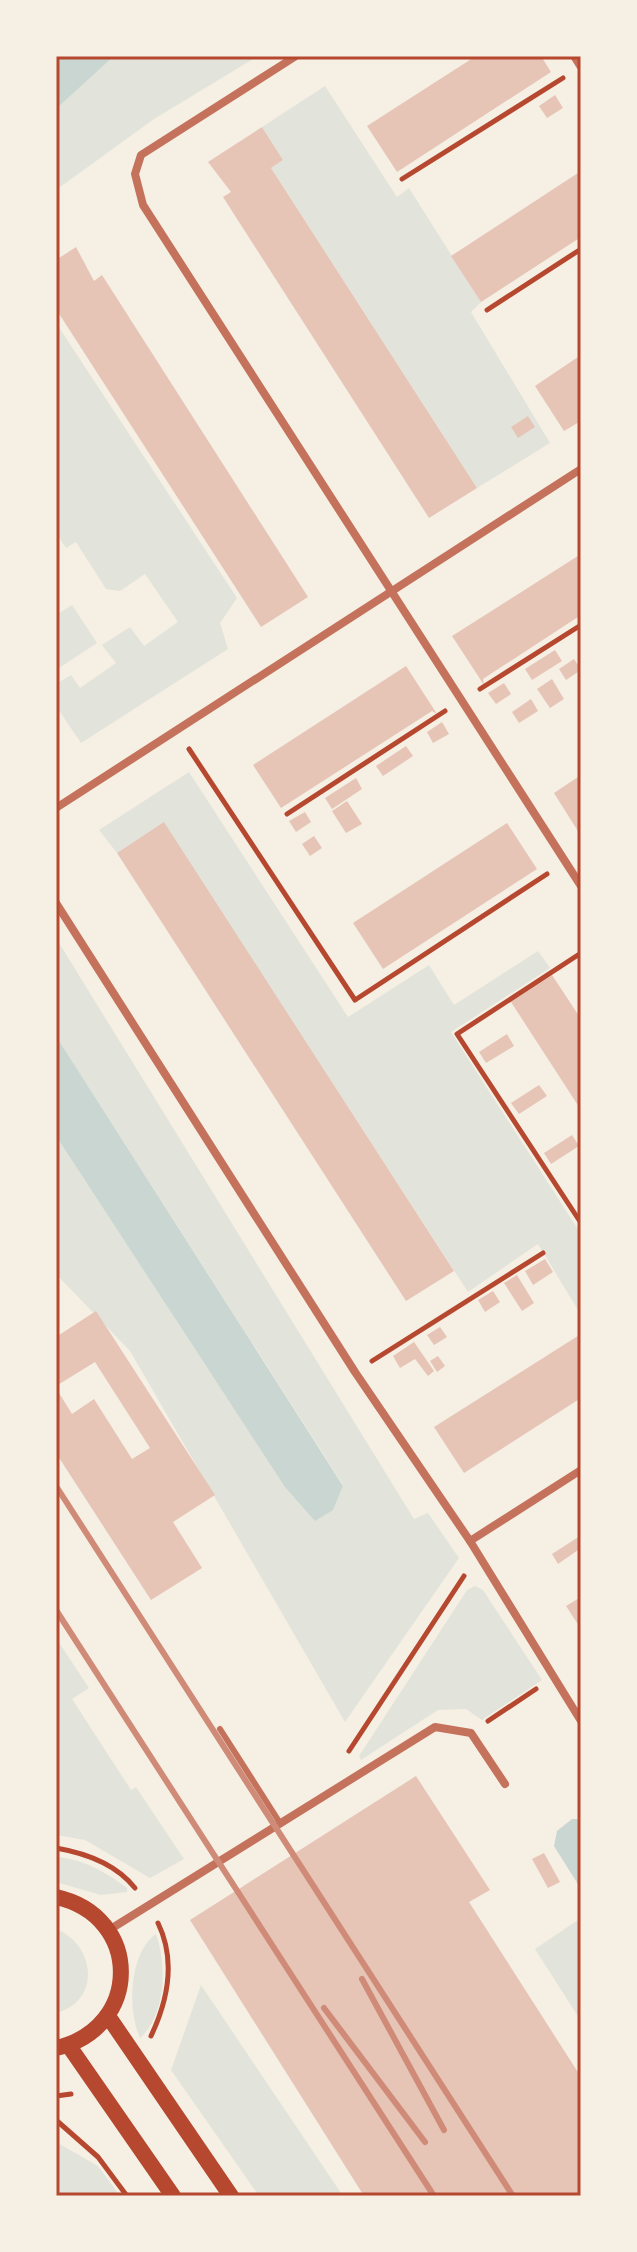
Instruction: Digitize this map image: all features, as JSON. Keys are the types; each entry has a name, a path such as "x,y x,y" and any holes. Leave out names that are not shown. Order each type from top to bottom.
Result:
{"main road":[{"path":"56,1897 92,1911 109,1930 119,1950 122,1973 118,1995 108,2016 93,2033 62,2047 173,2196"},
{"path":"108,2016 231,2196"}],"street":[{"path":"296,56 141,155 135,174 150,215 581,886"},
{"path":"574,56 581,67"},
{"path":"56,808 581,469"},
{"path":"56,903 355,1372 470,1541 581,1721"},
{"path":"470,1541 581,1470"},
{"path":"109,1930 435,1727 471,1733 505,1784"}],"lane":[{"path":"220,1729 280,1823"}],"path":[{"path":"402,179 581,67"},
{"path":"487,310 581,249"},
{"path":"287,814 581,625"},
{"path":"177,730 355,1000 566,862"},
{"path":"581,953 457,1034 581,1223"},
{"path":"355,1372 543,1253"},
{"path":"342,1763 478,1555"},
{"path":"471,1733 553,1677"},
{"path":"56,2120 98,2157 127,2196"}],"shaded area":[{"path":"64,56 114,56 56,109 56,63"},
{"path":"114,56 258,56 154,119 56,190 56,109"},
{"path":"325,86 397,197 409,188 481,302 471,312 550,443 477,488 271,168 283,160 262,127"},
{"path":"56,323 237,598 220,623 228,649 81,743 56,706 56,684 71,675 80,688 116,663 102,645 130,627 144,646 178,622 145,574 120,591 106,589 76,542 66,548 56,533"},
{"path":"72,605 97,643 56,670 56,615"},
{"path":"189,772 348,1017 429,965 454,1005 538,951 550,968 451,1032 581,1234 581,1315 538,1244 468,1292 164,823 117,853 99,830"},
{"path":"56,938 414,1519 428,1513 459,1558 345,1722 130,1351 56,1274 56,1136 212,1375 333,1510 343,1485 56,1036"},
{"path":"56,1036 343,1486 333,1510 315,1521 285,1487 56,1136"},
{"path":"475,1586 483,1590 542,1680 482,1720 466,1709 438,1710 361,1760 359,1756 467,1590"},
{"path":"56,1638 89,1688 72,1699 131,1790 136,1787 184,1859 150,1878 85,1840 56,1835 59,1720"},
{"path":"572,1819 581,1819 581,1889 554,1846 557,1831"},
{"path":"56,1857 94,1867 127,1888 127,1892 101,1895 56,1882"},
{"path":"581,1918 581,2021 535,1949"},
{"path":"56,1929 69,1936 79,1947 88,1972 81,1997 71,2007 56,2013"},
{"path":"156,1934 162,1960 162,1989 155,2016 140,2038 133,2013 133,1983 140,1954"},
{"path":"201,1985 343,2196 259,2196 171,2070"},
{"path":"56,2142 98,2166 120,2196 56,2196"}],"building":[{"path":"476,56 541,56 551,72 397,172 367,126"},
{"path":"555,95 563,108 547,118 539,106"},
{"path":"262,127 283,160 271,168 477,488 429,518 223,197 231,192 208,162"},
{"path":"581,171 581,237 481,302 451,256"},
{"path":"76,247 94,281 102,275 308,597 261,627 56,309 56,260"},
{"path":"581,355 581,421 564,431 535,386"},
{"path":"528,416 535,427 518,438 511,427"},
{"path":"581,554 581,615 483,679 484,685 452,636"},
{"path":"555,650 562,661 532,680 525,669"},
{"path":"574,659 581,670 566,680 559,669"},
{"path":"406,666 437,714 432,711 281,808 253,765"},
{"path":"552,679 564,699 550,708 537,689"},
{"path":"504,683 511,694 496,704 488,693"},
{"path":"531,699 538,711 519,723 512,712"},
{"path":"442,722 449,734 433,743 427,732"},
{"path":"406,746 413,756 383,776 376,766"},
{"path":"581,775 581,836 554,793"},
{"path":"356,778 362,789 332,809 325,798"},
{"path":"347,801 362,824 346,833 332,811"},
{"path":"305,812 311,822 296,832 289,821"},
{"path":"164,822 454,1271 406,1301 117,853"},
{"path":"507,823 537,869 383,969 353,923"},
{"path":"314,836 322,848 310,856 302,844"},
{"path":"552,975 581,1019 581,1110 511,1002"},
{"path":"507,1034 514,1046 486,1063 479,1052"},
{"path":"539,1085 547,1096 519,1114 511,1103"},
{"path":"572,1135 579,1146 551,1164 544,1153"},
{"path":"545,1259 553,1272 533,1285 525,1271"},
{"path":"517,1275 534,1303 522,1311 504,1283"},
{"path":"493,1291 500,1302 485,1312 478,1300"},
{"path":"96,1311 215,1495 173,1522 202,1568 151,1600 56,1453 56,1388 72,1414 94,1399 132,1459 150,1448 95,1362 56,1386 56,1337"},
{"path":"440,1327 447,1337 434,1345 427,1335"},
{"path":"581,1334 581,1398 464,1473 434,1427"},
{"path":"414,1342 434,1371 428,1376 415,1359 400,1368 393,1356"},
{"path":"438,1356 445,1366 437,1372 430,1361"},
{"path":"580,1536 581,1548 558,1564 552,1554"},
{"path":"581,1597 581,1629 566,1606"},
{"path":"416,1776 490,1890 469,1902 581,2077 581,2196 364,2196 190,1920"},
{"path":"544,1853 560,1882 548,1888 532,1859"}],"railway":[{"path":"56,1486 513,2196"},
{"path":"56,1610 434,2196"},
{"path":"362,1979 444,2130"},
{"path":"324,2008 425,2142"}]}
